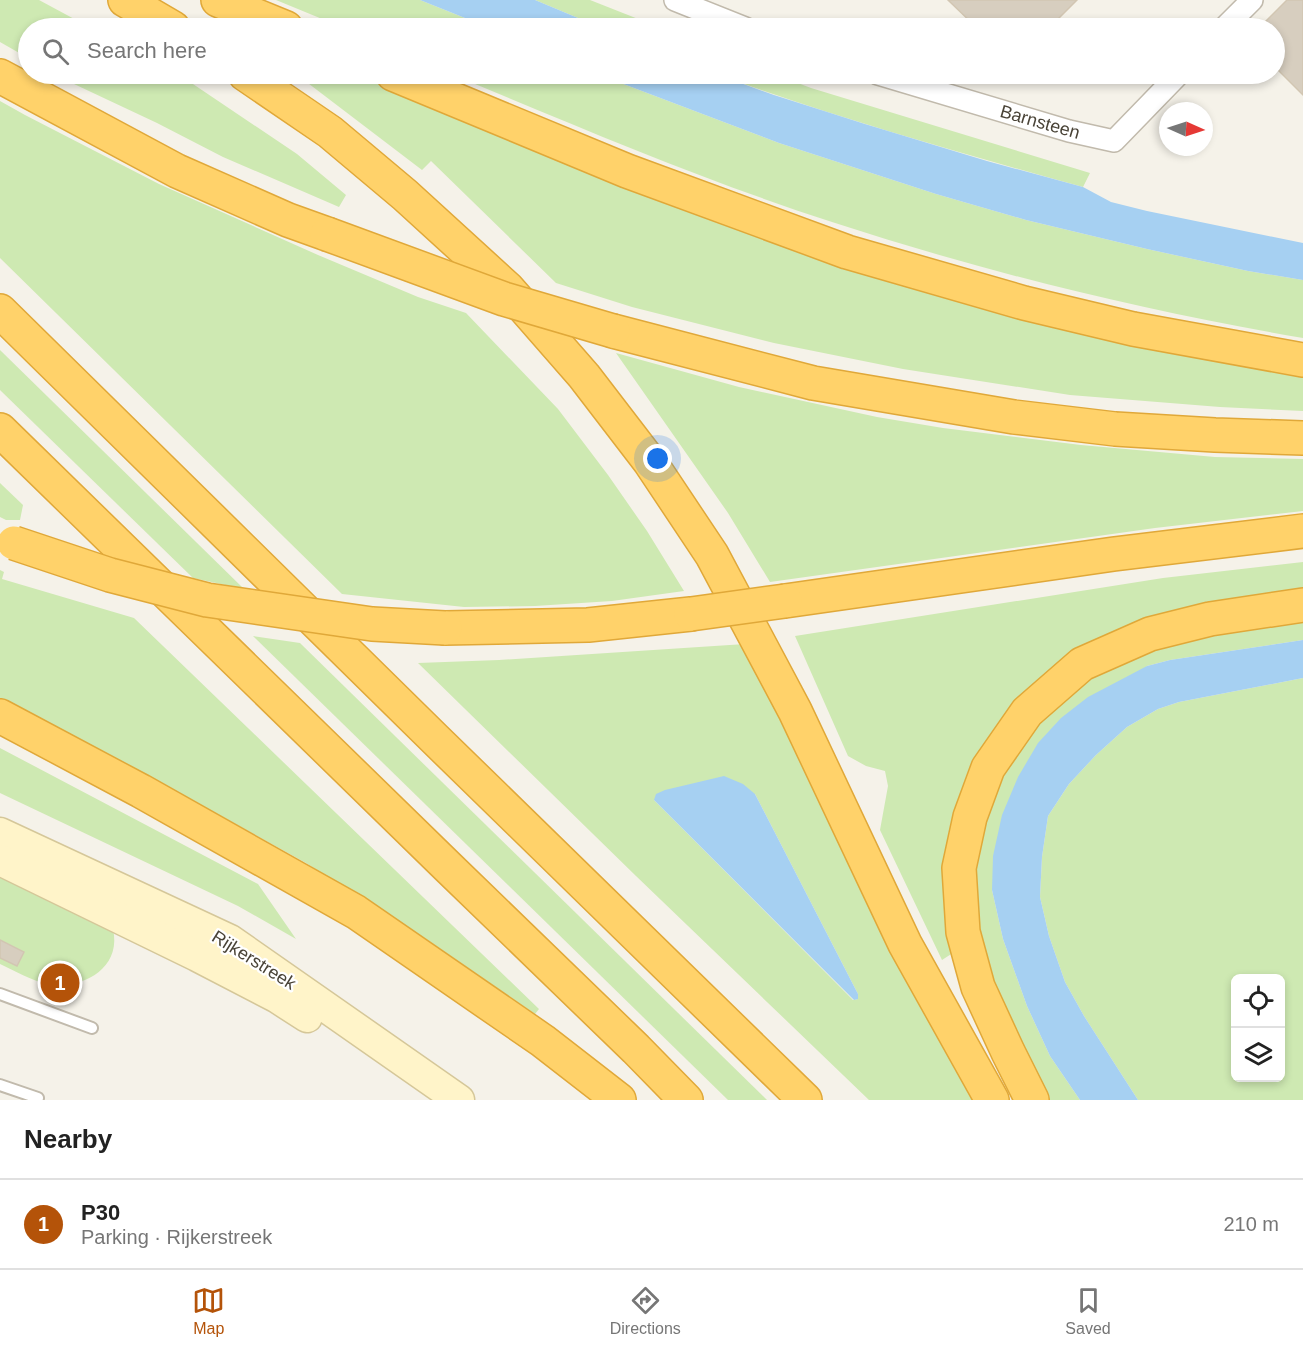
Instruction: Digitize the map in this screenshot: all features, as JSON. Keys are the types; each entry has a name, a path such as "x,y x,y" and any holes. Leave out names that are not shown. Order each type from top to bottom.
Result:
{"highway":[{"path":"125,0 156,18"},
{"path":"218,0 262,18"},
{"path":"0,76 177,171 288,220 504,299 613,331 813,383 1014,417 1115,429 1303,438"},
{"path":"260,84 330,132 405,195 508,289 584,376 650,462 712,555 795,711 905,944 992,1100"},
{"path":"417,84 627,171 847,252 1024,303 1122,326 1303,360"},
{"path":"0,311 805,1100"},
{"path":"0,430 686,1100"},
{"path":"7,540 110,575 207,600 372,624 445,628 588,625 691,614 1113,554 1303,531"},
{"path":"1032,1100 978,987 963,932 959,868 970,817 988,768 1027,712 1082,664 1150,634 1210,619 1303,605"},
{"path":"0,716 141,791 356,912 543,1041 619,1100"}],"street":[{"path":"675,0 720,18"},
{"path":"1234,18 1252,0"},
{"name":"Barnsteen","path":"912,84 1069,131 1114,141 1169,84"},
{"name":"Rijkerstreek","path":"0,833 230,940 459,1100"},
{"name":"Rijkerstreek","path":"0,860 276,997 393,1075 424,1100"}],"lane":[{"path":"0,994 92,1028"},
{"path":"0,1085 38,1098"}],"green space":[{"path":"0,0 39,0 72,18 18,18 18,52 0,42"},
{"path":"276,0 420,0 465,18 320,18"},
{"path":"535,0 590,0 636,18 578,18"},
{"path":"74,84 193,84 297,154 346,195 339,207 223,157"},
{"path":"309,84 394,84 721,215 1303,368 1303,411 1070,395 903,369 774,343 632,307 556,283 431,161 422,170"},
{"path":"475,84 623,84 779,143 936,194 1026,220 1248,271 1303,280 1303,338 1184,316 1006,274 783,206 593,133"},
{"path":"744,84 800,84 1090,173 1083,187 945,148"},
{"path":"0,101 159,184 318,255 418,297 466,313 558,409 647,531 684,591 612,601 535,606 464,607 342,594 0,258"},
{"path":"0,350 244,589 193,578 0,390"},
{"path":"616,353 739,387 877,417 943,428 1081,445 1215,457 1303,459 1303,511 1155,528 770,582 728,513"},
{"path":"0,483 23,505 20,520 6,520 0,517"},
{"path":"1303,562 1303,597 1143,628 981,764 959,949 942,960 880,830 888,786 885,771 866,766 848,756 795,636 1163,578"},
{"path":"0,570 4,572 2,579 134,618 539,1009 535,1014 426,939 306,863 0,700"},
{"path":"1303,612 1303,640 1170,660 1147,666 992,890 1003,939 1027,1006 1050,1056 1080,1100 1047,1100 1015,1046 971,929 978,820 1032,717 1088,671 1152,642"},
{"path":"253,636 300,643 767,1100 728,1100"},
{"path":"745,644 975,1100 869,1100 418,663","holes":["755,794 858,994 858,999 853,1000 654,800"]},
{"path":"1303,678 1303,1100 1138,1100 1065,982 1049,936 1040,897 1042,857 1048,816 1069,784 1096,755 1127,727 1158,709 1179,702"},
{"path":"0,748 258,884 296,939 238,906 0,793"},
{"path":"0,868 107,918 114,935 114,948 103,968 94,976 83,981 59,985 47,984 0,964"}],"water":[{"path":"420,0 535,0 578,18 465,18"},
{"path":"623,84 744,84 865,124 1083,187 1111,202 1303,243 1303,280 1248,271 1026,220 936,194 779,143"},
{"path":"1303,640 1303,678 1179,702 1158,709 1127,727 1096,755 1069,784 1048,816 1042,857 1040,897 1049,936 1065,982 1138,1100 1080,1100 1050,1056 1027,1006 1003,939 992,890 993,856 1002,815 1018,777 1038,743 1061,718 1088,697 1147,666 1170,660"},
{"path":"724,776 743,784 755,794 858,994 858,999 854,1000 654,800 656,794 665,790"}],"building":[{"path":"948,0 1077,0 1059,18 967,18"},
{"path":"1287,0 1303,0 1303,95 1285,77 1285,18 1269,18"},
{"path":"0,940 24,952 17,966 0,958"}],"place":[{"name":"P30","path":"60,983"}]}
